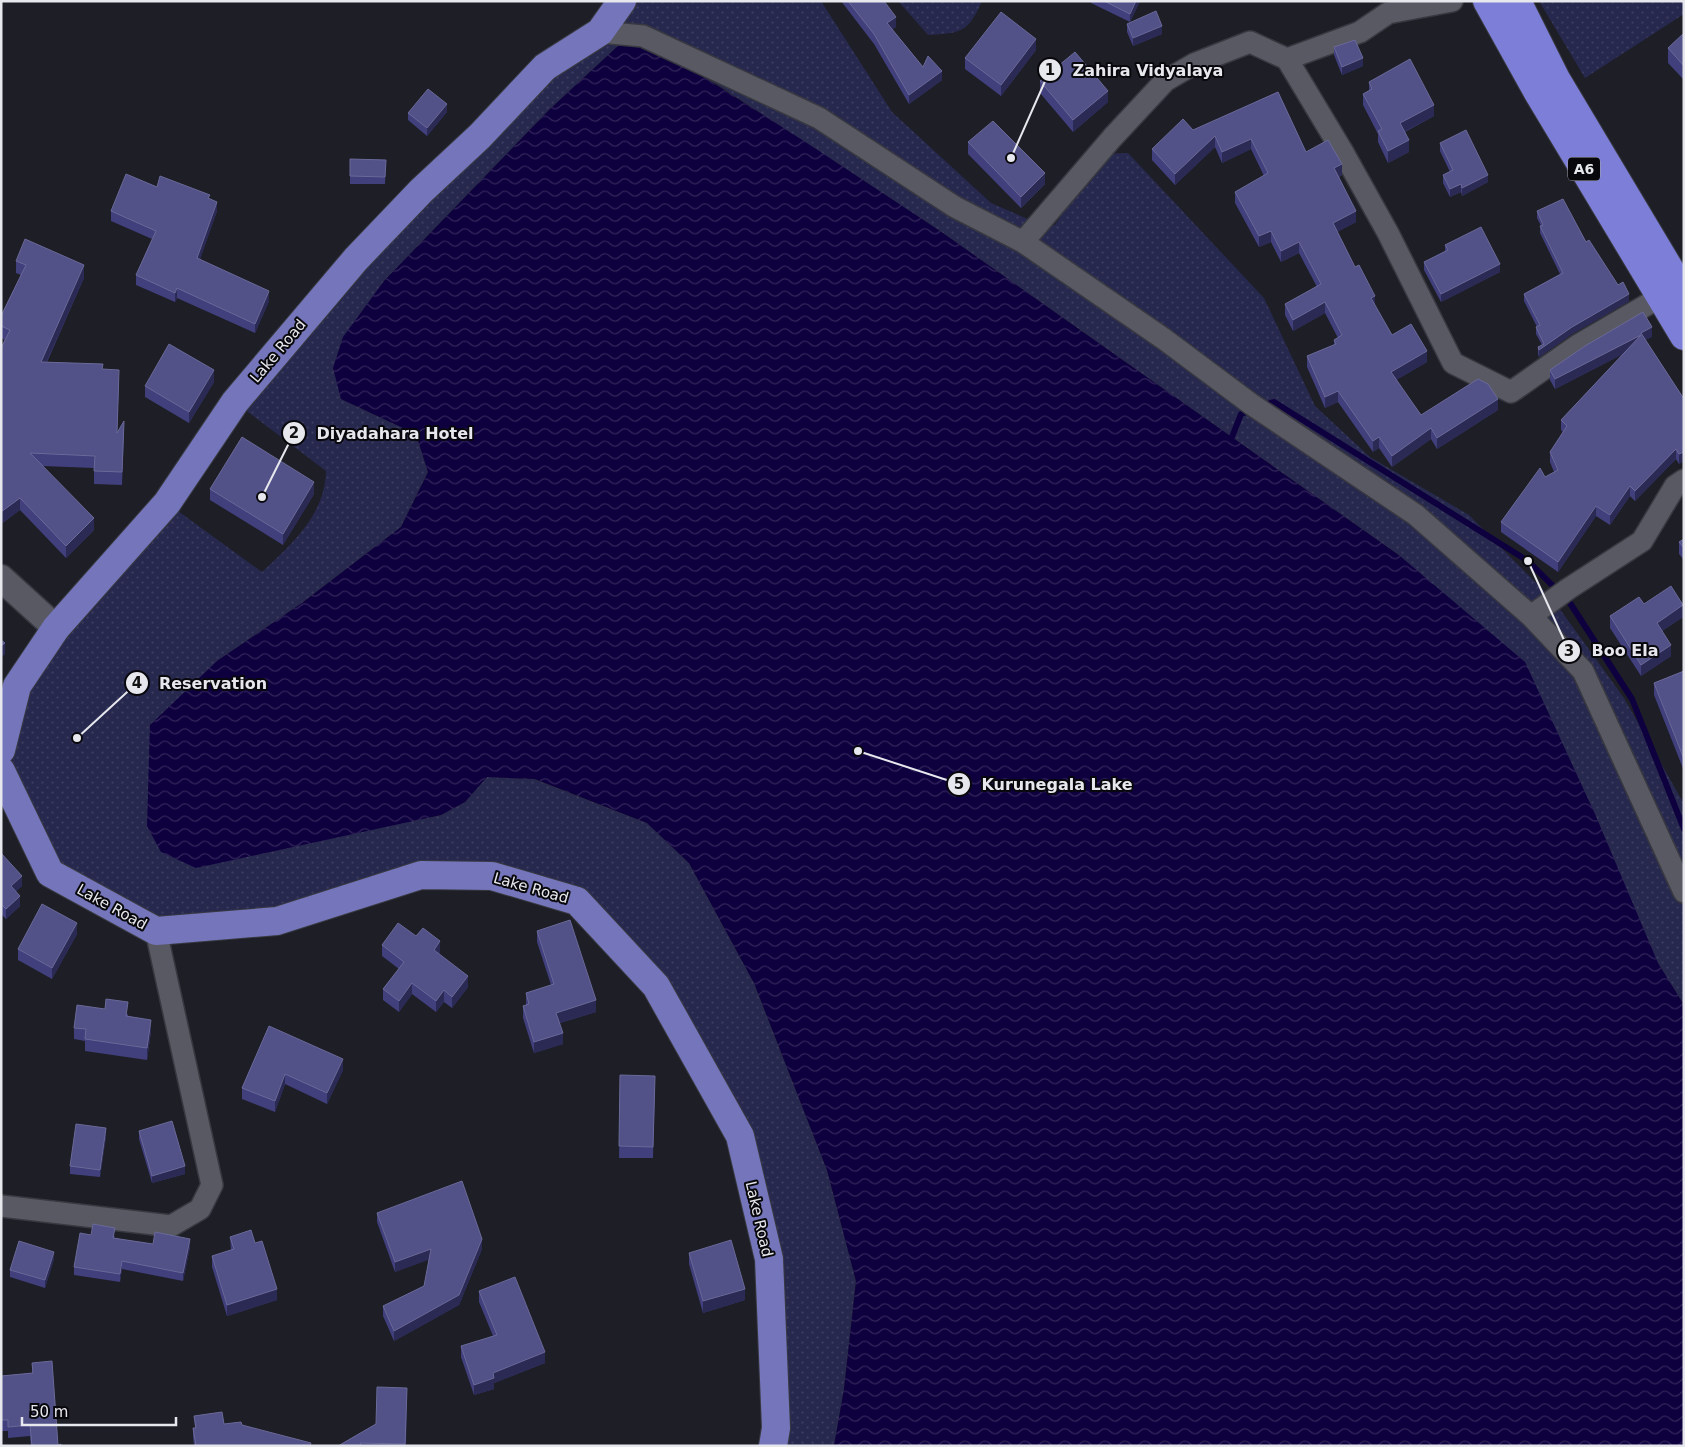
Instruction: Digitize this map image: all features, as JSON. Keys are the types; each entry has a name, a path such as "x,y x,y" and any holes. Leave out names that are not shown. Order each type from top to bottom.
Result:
{"highway":[{"name":"A6","path":"1487,1 1537,91 1675,292"},
{"name":"A6","path":"1516,1 1556,78 1675,292 1684,336"}],"main road":[{"name":"Lake Road","path":"1,750 16,686 56,628 167,503 235,402 356,259 421,191 480,136 545,67 600,32 622,1"},
{"name":"Lake Road","path":"1,771 50,873 156,931 277,921 421,874 492,876 577,901 656,986 740,1136 769,1260 776,1428 773,1446"}],"street":[{"path":"1287,60 1360,32 1388,13 1452,1"},
{"path":"600,32 643,36 819,118 955,207 1023,242 1164,339 1258,408 1416,515 1532,616 1583,670 1684,892"},
{"path":"1023,242 1112,138 1165,81 1194,64 1250,42 1287,60 1388,232 1454,363 1511,392 1578,345 1675,292"},
{"path":"1532,616 1642,541 1675,486 1684,480"},
{"path":"1,578 56,628"},
{"path":"1,1206 171,1226 200,1209 212,1185 156,931"}],"shaded area":[{"path":"622,1 821,1 892,112 991,203 1039,224 1055,225 1101,154 1128,153 1264,298 1315,406 1370,457 1469,515 1554,601 1624,698 1684,804 1684,1005 1400,556 940,231 643,36 602,33 619,45 549,110 384,281 341,399 416,434 428,472 401,527 302,603 217,661 357,832 441,815 465,802 487,777 534,779 647,823 689,863 754,983 827,1170 856,1281 844,1389 834,1446 773,1446 769,1259 740,1136 656,986 577,901 421,875 277,921 156,931 50,873 1,750 17,686 167,503 262,572 285,551 305,528 313,515 320,501 326,471 235,402"},
{"path":"898,1 982,1 972,20 962,29 956,32 928,35"},
{"path":"1539,1 1684,1 1684,14 1585,78"}],"water":[{"path":"619,45 647,46 674,58 940,231 1400,556 1525,662 1595,814 1658,963 1684,1005 1684,1446 834,1446 844,1389 856,1281 827,1170 754,983 689,863 647,823 535,779 487,777 465,802 441,815 196,868 161,852 147,826 150,725 217,661 302,603 401,527 428,472 416,434 341,399 333,368 343,337 384,281 549,110"}],"building":[{"path":"848,1 884,1 896,17 887,23 923,67 928,56 942,71 909,95 874,34"},
{"path":"1104,1 1136,1 1130,14"},
{"path":"1156,11 1162,26 1133,38 1127,24"},
{"path":"1001,12 1036,39 1001,85 965,58"},
{"path":"1684,33 1684,66 1668,48"},
{"path":"1355,40 1363,58 1342,67 1334,47"},
{"path":"1075,52 1108,91 1073,120 1040,81"},
{"path":"1410,59 1434,105 1400,123 1409,140 1388,151 1378,131 1382,129 1363,94 1372,89 1369,82"},
{"path":"428,89 447,104 427,128 408,113"},
{"path":"1278,92 1306,152 1328,140 1342,164 1334,168 1356,211 1333,223 1355,267 1359,265 1375,296 1371,298 1392,335 1411,324 1427,351 1391,372 1421,415 1478,379 1488,384 1498,399 1437,438 1431,428 1392,456 1379,437 1373,441 1338,391 1325,397 1307,356 1336,344 1334,340 1342,335 1325,302 1293,320 1285,304 1321,284 1299,242 1281,251 1271,231 1259,236 1235,192 1268,173 1251,139 1222,152 1215,136 1175,174 1152,149 1183,119 1193,130"},
{"path":"993,121 1045,173 1021,197 968,142"},
{"path":"1466,130 1488,175 1462,188 1461,184 1450,189 1443,175 1453,170 1440,143"},
{"path":"350,159 386,160 385,177 350,176"},
{"path":"126,174 157,187 160,176 210,195 208,198 217,202 197,258 269,291 255,324 177,288 175,293 136,275 156,231 111,211"},
{"path":"1563,199 1586,242 1589,240 1618,285 1623,282 1629,294 1572,327 1539,350 1538,347 1544,344 1536,327 1540,325 1524,294 1563,273 1540,226 1543,225 1537,211"},
{"path":"1481,227 1500,264 1441,294 1424,262 1448,250 1445,245"},
{"path":"25,239 84,265 41,362 103,364 102,369 119,370 117,433 124,421 122,472 94,471 95,456 30,453 94,518 66,546 20,498 1,512 1,348 10,330 1,326 1,316 26,265 16,261"},
{"path":"1643,312 1652,327 1641,333 1684,399 1684,452 1679,454 1676,449 1635,491 1630,486 1610,515 1596,506 1558,562 1501,522 1540,468 1545,477 1558,470 1550,452 1567,426 1561,420 1641,335 1555,379 1550,370 1585,346"},
{"path":"169,344 214,370 189,412 145,386"},
{"path":"242,437 314,482 283,534 210,489"},
{"path":"1684,539 1684,548 1679,542"},
{"path":"1671,586 1683,605 1657,623 1671,645 1641,665 1610,616 1639,597 1644,604"},
{"path":"1684,671 1684,759 1654,683"},
{"path":"1,853 22,876 11,886 20,896 6,909 1,904"},
{"path":"42,904 77,923 52,968 18,949"},
{"path":"570,920 596,1000 556,1013 563,1033 534,1042 523,1006 529,1004 526,993 554,984 537,931"},
{"path":"398,923 416,936 423,928 440,941 434,950 468,976 452,997 444,990 436,1001 412,983 399,1001 383,989 404,962 382,945"},
{"path":"106,999 128,1002 126,1016 151,1020 147,1048 85,1039 86,1029 74,1028 77,1005 105,1009"},
{"path":"269,1026 343,1059 327,1093 285,1074 275,1101 242,1088"},
{"path":"620,1075 655,1076 653,1147 619,1146"},
{"path":"172,1121 185,1166 152,1176 139,1131"},
{"path":"76,1124 106,1128 100,1170 70,1166"},
{"path":"462,1181 482,1239 459,1295 394,1331 383,1306 424,1286 431,1249 395,1262 377,1213"},
{"path":"93,1224 115,1228 113,1238 153,1244 155,1232 190,1239 183,1273 122,1261 120,1274 74,1267 80,1233 91,1235"},
{"path":"251,1230 255,1243 262,1241 277,1289 227,1305 212,1256 234,1249 230,1237"},
{"path":"731,1240 745,1289 703,1301 689,1253"},
{"path":"19,1241 54,1252 45,1280 10,1270"},
{"path":"515,1277 545,1352 493,1373 494,1378 474,1385 461,1346 497,1335 479,1291"},
{"path":"52,1361 58,1445 61,1444 61,1446 32,1446 30,1425 8,1427 8,1420 1,1420 1,1376 33,1373 32,1363"},
{"path":"377,1387 407,1388 405,1444 360,1443 362,1446 338,1446 376,1424"},
{"path":"222,1412 224,1424 241,1422 242,1425 311,1443 310,1446 196,1446 193,1428 196,1428 194,1416"}],"waterway":[{"path":"1261,406 1274,402 1528,561 1570,603 1632,699 1684,829"},
{"path":"1232,437 1241,414 1252,410"}],"place":[{"name":"Zahira Vidyalaya","path":"1011,158"},
{"name":"Diyadahara Hotel","path":"262,497"},
{"name":"Boo Ela","path":"1528,561"},
{"name":"Reservation","path":"77,738"},
{"name":"Kurunegala Lake","path":"858,751"}]}
